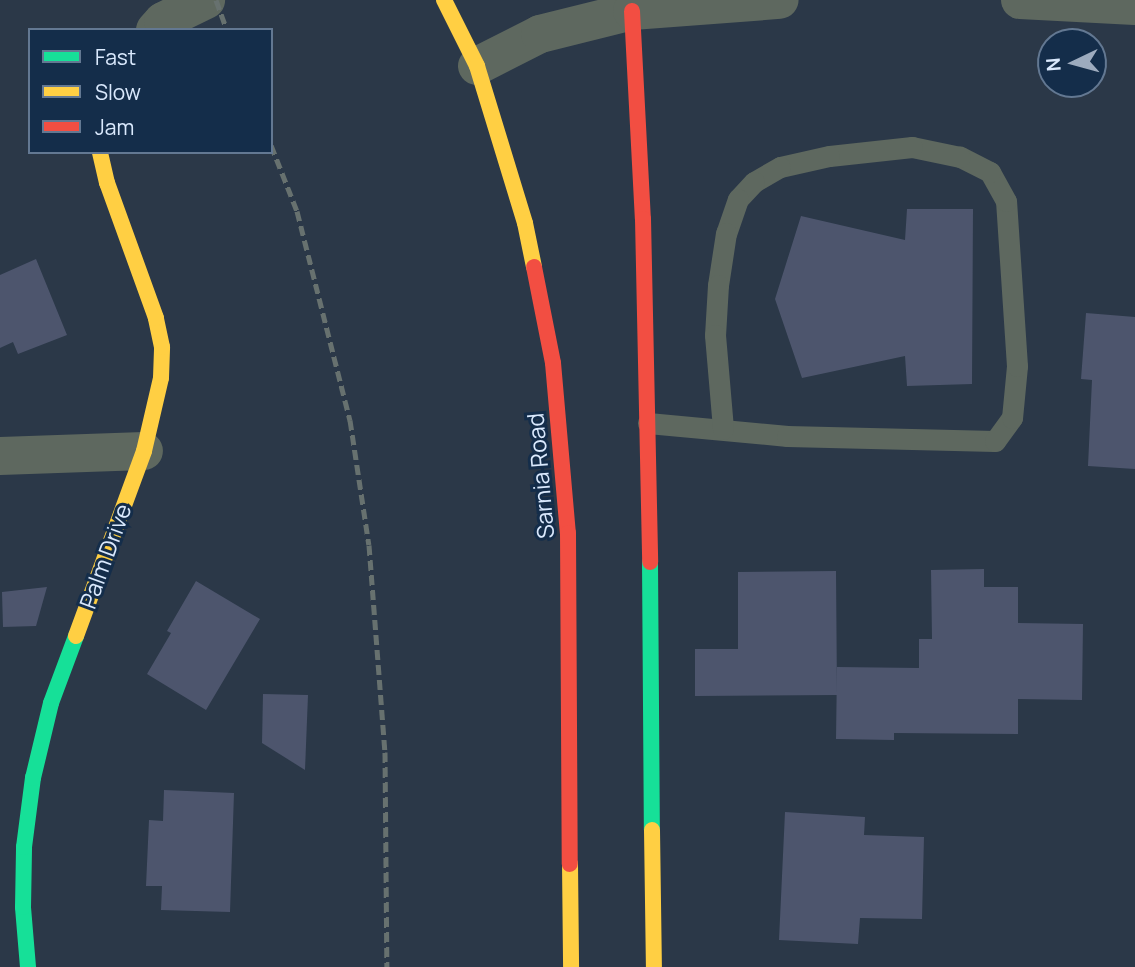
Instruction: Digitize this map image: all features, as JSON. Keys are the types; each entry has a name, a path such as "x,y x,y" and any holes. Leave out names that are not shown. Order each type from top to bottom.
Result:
{"street":[{"path":"157,28 163,22 206,0"},
{"name":"Sarnia Road","path":"444,0 477,66 525,223 553,363 568,534 571,967"},
{"path":"477,66 540,34 632,11 780,0"},
{"path":"1020,0 1135,6"},
{"path":"632,11 643,219 648,423 654,967"},
{"name":"Palm Drive","path":"27,967 23,907 24,848 36,765 51,702 144,451 161,378 162,347 156,318 107,183 100,154"},
{"path":"0,456 144,451"}],"lane":[{"path":"648,423 814,437 995,441 1012,418 1017,366 1006,201 990,172 960,157 912,148 829,156 780,167 754,182 738,199 726,233 718,285 715,335 723,429"}],"building":[{"path":"907,209 973,209 972,384 907,386 905,356 802,378 775,299 801,216 905,240"},
{"path":"36,259 67,335 18,354 13,342 0,348 0,275"},
{"path":"1086,313 1135,317 1135,469 1088,466 1092,380 1081,379"},
{"path":"984,569 984,587 1018,587 1018,623 1083,624 1082,700 1018,699 1018,734 894,733 894,740 836,739 837,667 919,668 919,639 932,639 931,570"},
{"path":"836,571 837,695 695,696 695,649 738,649 738,572"},
{"path":"196,581 260,619 206,710 147,674 171,633 167,631"},
{"path":"47,587 36,626 3,627 2,592"},
{"path":"263,694 308,695 305,770 262,743"},
{"path":"164,790 234,793 230,912 161,910 162,886 146,886 149,820 163,821"},
{"path":"785,812 865,817 864,835 924,837 922,919 860,918 858,944 779,940"}],"railway":[{"path":"216,0 226,28"},
{"path":"273,150 297,211 350,420 369,545 385,752 387,967"}],"traffic: fast":[{"path":"650,562 652,830"},
{"path":"28,967 23,907 24,847 33,778 51,703 76,636"}],"traffic: slow":[{"path":"444,0 477,66 525,223 534,267"},
{"path":"76,636 144,451 161,378 162,347 156,318 107,183 100,154"},
{"path":"652,830 654,967"},
{"path":"570,864 571,967"}],"traffic: jam":[{"path":"632,11 643,219 650,562"},
{"path":"534,267 553,363 568,533 570,864"}]}
